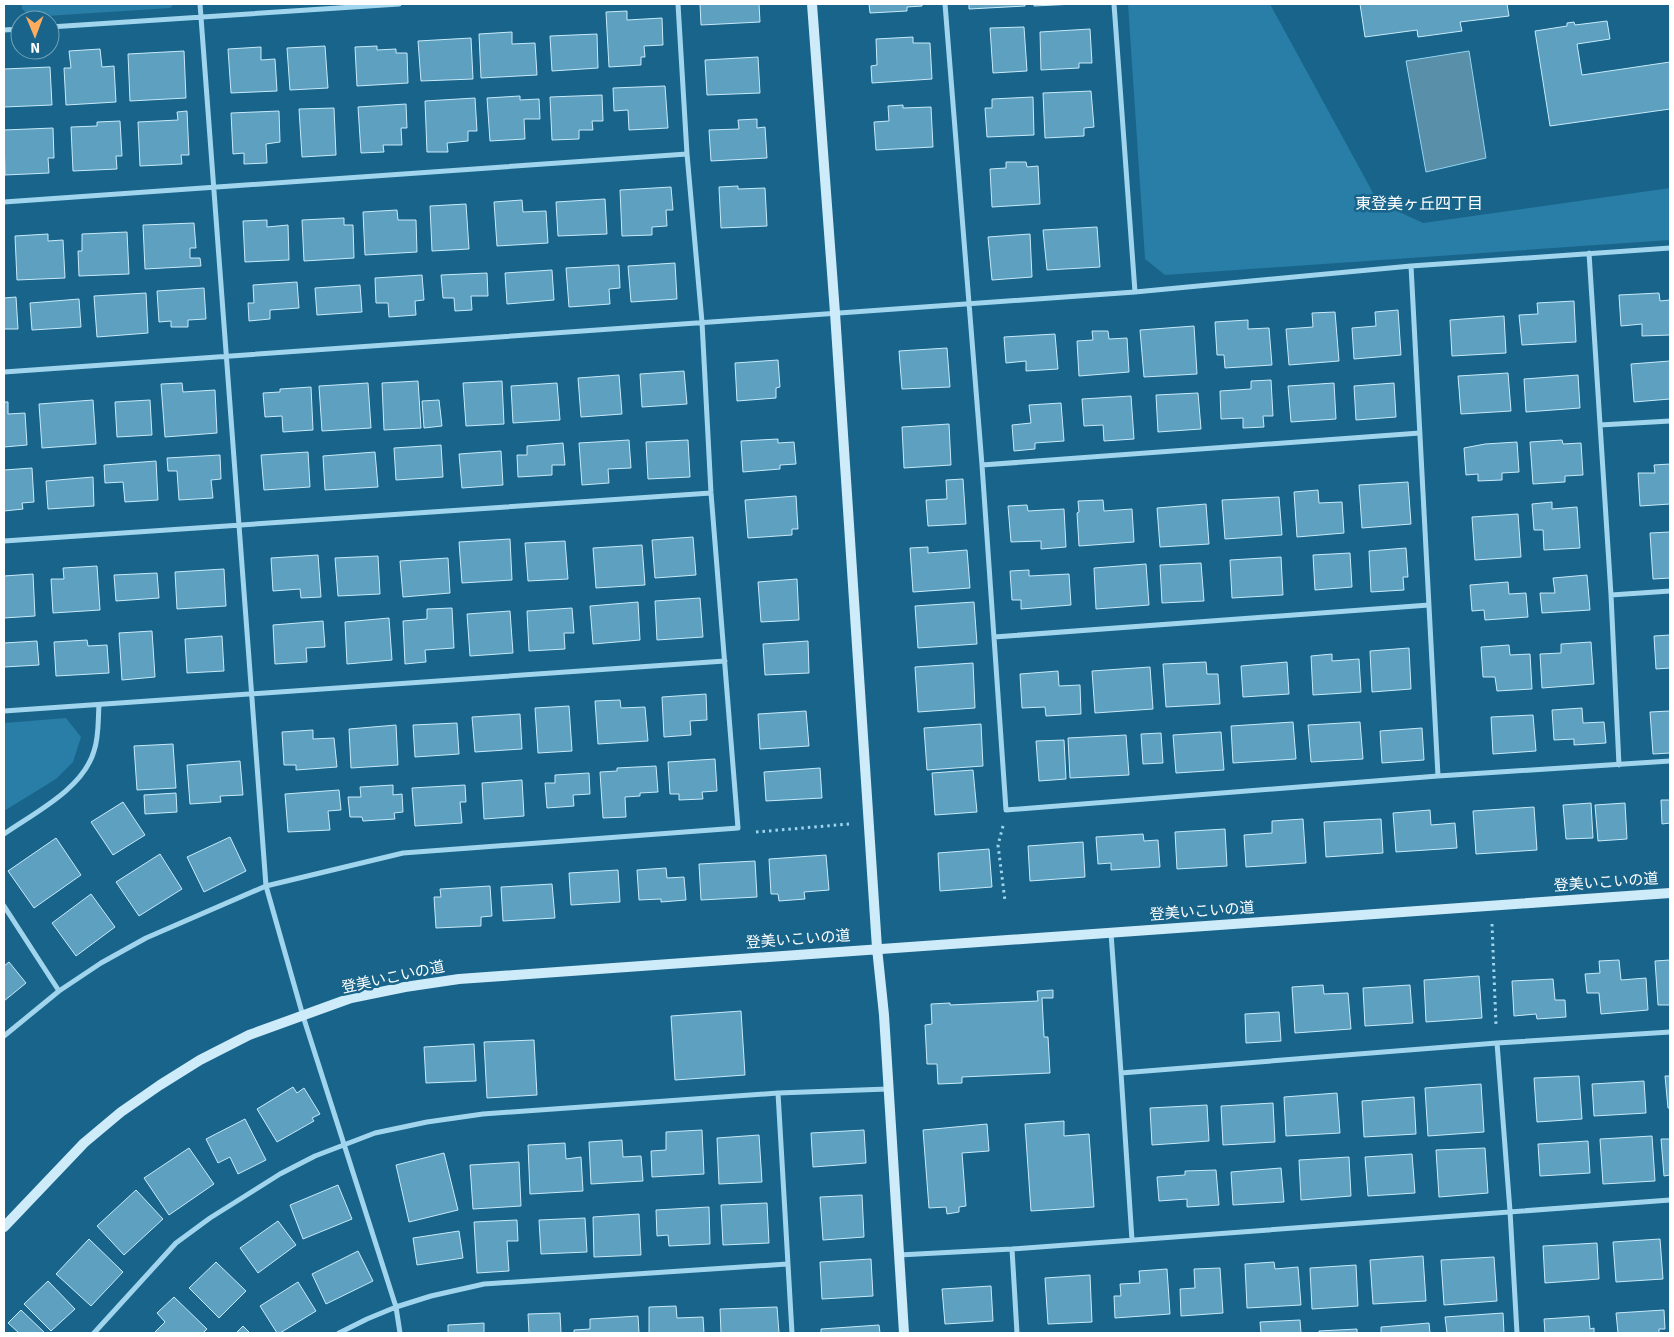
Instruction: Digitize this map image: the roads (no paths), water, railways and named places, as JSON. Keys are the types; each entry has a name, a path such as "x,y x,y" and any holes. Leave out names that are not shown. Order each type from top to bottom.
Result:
{"street":[{"path":"200,4 266,886 303,1016 396,1307 400,1333"},
{"path":"60,26 399,4"},
{"path":"4,1036 59,991 102,962 146,938 266,886 403,853 738,828 712,492 702,322 687,154 678,4"},
{"path":"812,4 836,313 904,1333"},
{"path":"945,4 982,465 1006,810 1438,776 1670,762"},
{"path":"1114,4 1135,292"},
{"path":"4,202 687,154"},
{"path":"4,372 1135,292 1411,266 1670,248"},
{"path":"1589,253 1611,595 1619,765"},
{"path":"1411,266 1438,776"},
{"path":"1600,425 1670,421"},
{"path":"982,465 1420,433"},
{"path":"4,541 712,492"},
{"path":"1611,595 1670,591"},
{"path":"994,637 1429,605"},
{"path":"4,711 725,661"},
{"path":"4,834 65,792 78,779 95,751 99,704"},
{"name":"登美いこいの道","path":"4,1227 84,1143 121,1112 200,1060 249,1035 352,998 405,987 459,979 1670,892"},
{"path":"4,906 59,991"},
{"path":"1110,932 1122,1073 1132,1240"},
{"path":"1122,1073 1497,1043 1670,1032"},
{"path":"1497,1043 1518,1333"},
{"path":"94,1333 176,1243 210,1218 280,1174 315,1156 375,1133 455,1118 493,1114 778,1094 888,1089"},
{"path":"778,1094 792,1333"},
{"path":"899,1254 1012,1249 1670,1200"},
{"path":"1012,1249 1017,1333"},
{"path":"339,1333 396,1307 431,1296 484,1284 787,1264"}],"district":[{"name":"東登美ヶ丘四丁目","path":"1419,204"}]}
